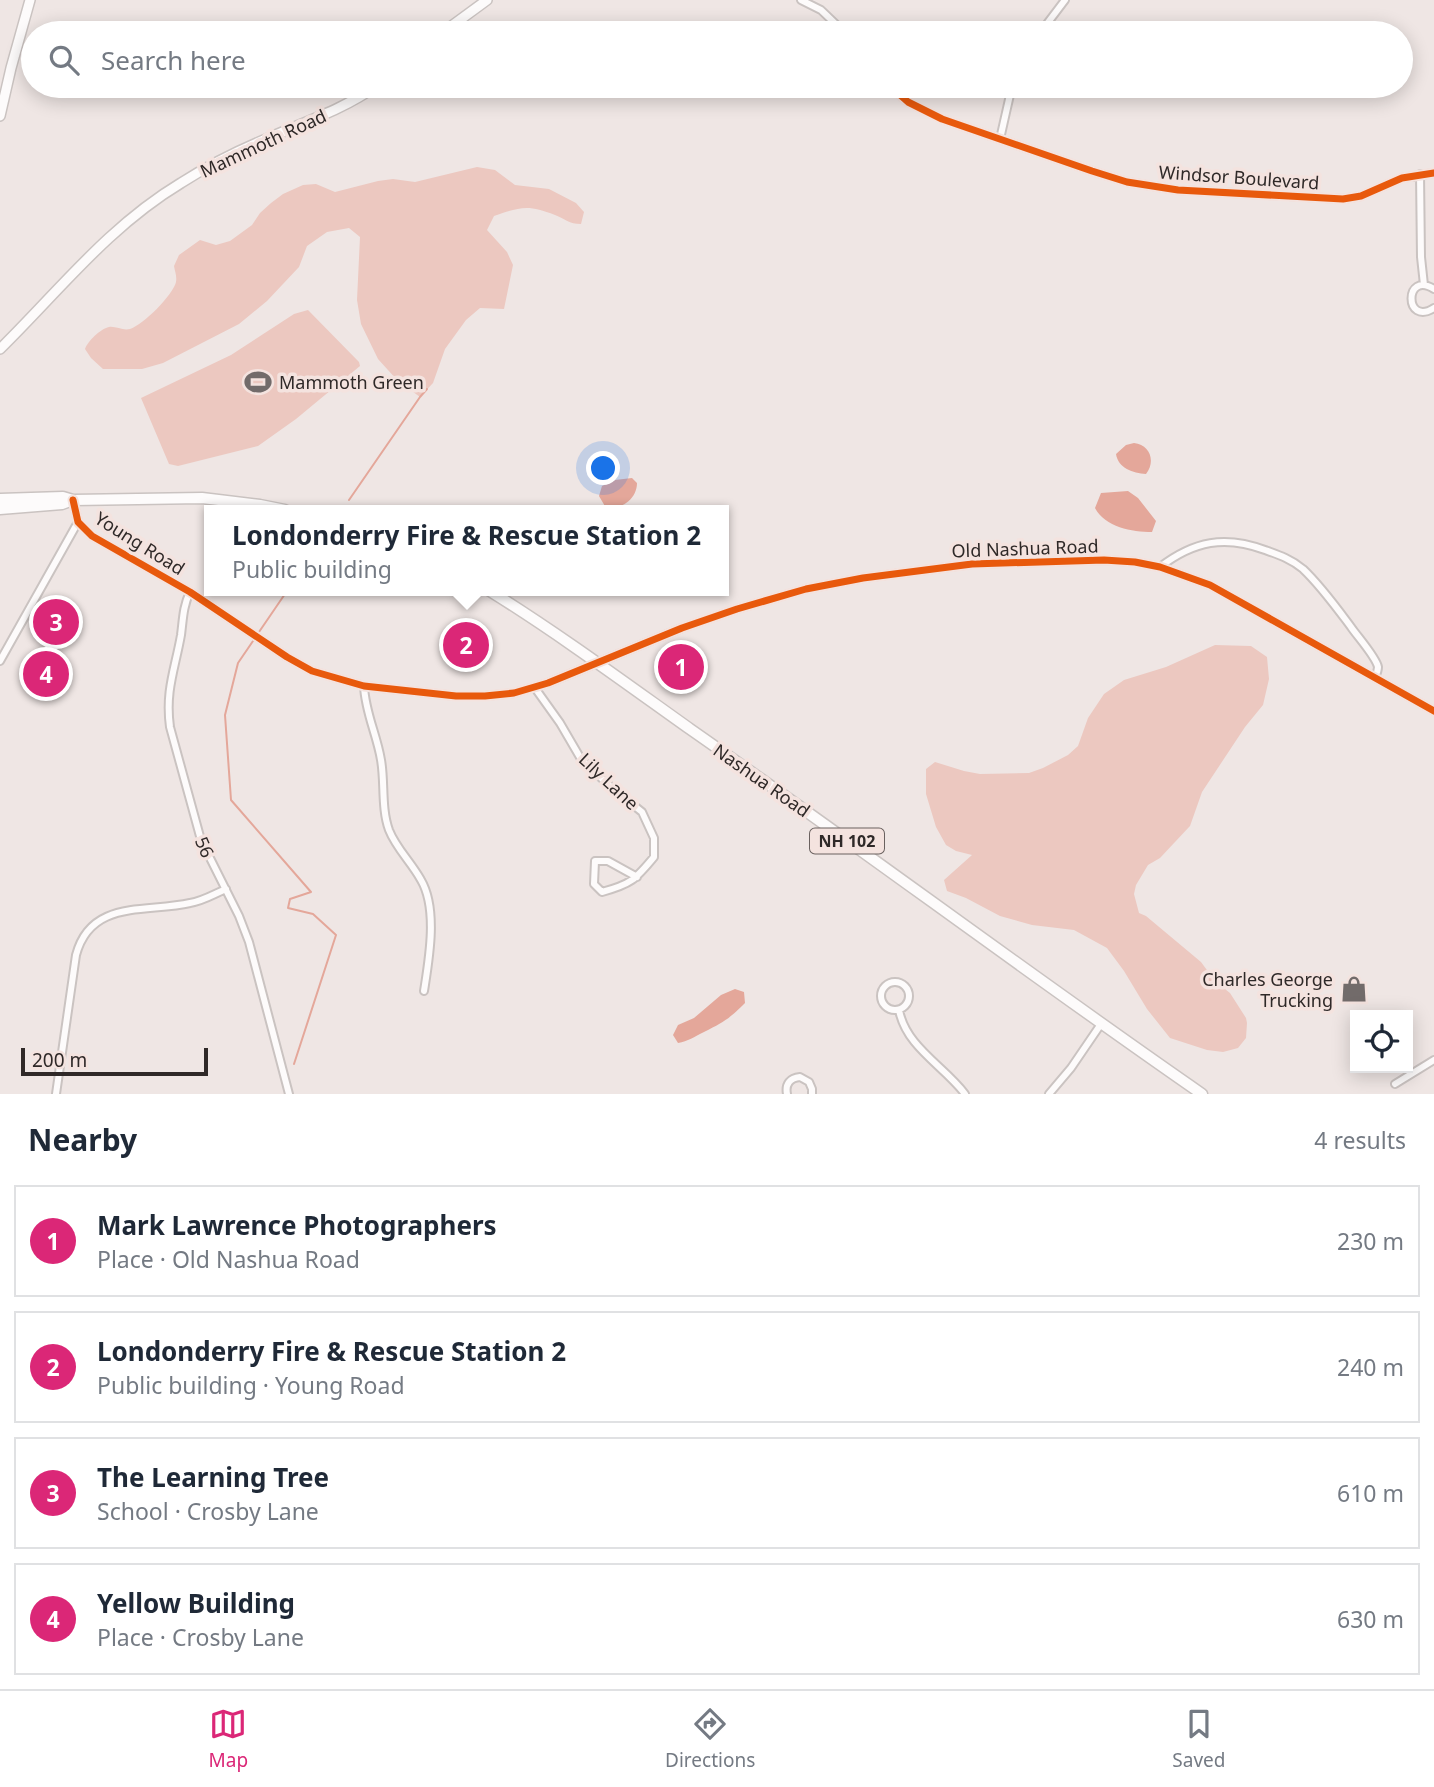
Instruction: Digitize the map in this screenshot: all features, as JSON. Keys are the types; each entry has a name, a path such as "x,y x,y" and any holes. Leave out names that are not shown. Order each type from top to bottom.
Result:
{"main road":[{"path":"24,21 30,0"},
{"path":"458,21 487,0"},
{"path":"0,116 21,32"},
{"name":"Mammoth Road","path":"0,349 72,272 151,203 216,162 356,98"},
{"path":"0,499 202,498 260,505"},
{"path":"0,509 62,504 73,500"},
{"name":"Nashua Road","path":"497,596 596,662 1202,1094"}],"street":[{"path":"801,0 821,10 832,21"},
{"path":"1049,21 1065,0"},
{"name":"Windsor Boulevard","path":"904,98 942,118 1106,176 1149,187 1343,199 1361,196 1402,178 1434,173"},
{"path":"1000,139 1009,98"},
{"path":"1420,174 1424,285"},
{"path":"1434,289 1424,285 1414,289 1411,294 1411,303 1416,310 1429,312 1434,309"},
{"name":"Young Road","path":"73,500 78,522 92,536 190,592 280,653 326,676 364,686 405,692 500,695 535,688 596,662"},
{"path":"0,661 78,522"},
{"path":"1160,567 1184,550 1223,541 1244,543 1286,558 1314,580 1357,635 1376,662 1375,677"},
{"name":"Old Nashua Road","path":"596,662 661,635 806,589 863,578 972,564 1104,560 1160,567 1210,585 1434,711"},
{"name":"56","path":"190,592 184,607 181,635 169,684 170,727 196,826 247,935 289,1094"},
{"path":"364,686 366,705 381,760 388,825 393,838 422,881 429,901 431,916 424,991"},
{"name":"Lily Lane","path":"535,688 581,759 642,811 654,838 654,857 637,877"},
{"path":"595,861 608,861 637,877 624,886 601,892 594,884 595,861"},
{"path":"57,1094 76,956 89,929 114,914 187,904 226,889"},
{"path":"889,983 901,983 908,990 908,1003 899,1010 887,1008 881,1001 881,992 889,983"},
{"path":"899,1010 902,1023 910,1037 965,1094"},
{"path":"1049,1094 1071,1068 1101,1024"},
{"path":"1395,1084 1434,1060"},
{"path":"786,1094 790,1081 800,1077 810,1084 811,1094"}],"shaded area":[{"path":"477,167 495,170 515,185 549,189 576,203 584,212 581,224 531,208 494,216 487,230 507,252 513,265 504,309 480,308 466,320 445,349 433,383 420,397 397,380 378,359 361,324 357,300 360,237 349,228 327,232 307,246 299,267 267,301 239,324 163,363 142,369 103,369 85,349 102,330 109,327 130,329 157,309 174,288 174,266 179,255 200,240 216,245 230,241 252,225 260,213 283,194 303,185 316,184 335,192 393,179 415,182"},
{"name":"Mammoth Green","path":"308,310 360,366 296,419 258,446 178,466 169,464 141,398 231,355 294,314"},
{"path":"1140,444 1150,454 1151,464 1146,474 1127,469 1117,459 1116,454 1126,445"},
{"path":"632,478 637,483 634,494 622,505 604,505 599,496 602,486 615,480"},
{"path":"1128,491 1138,498 1156,521 1152,532 1136,531 1112,524 1095,508 1101,493"},
{"path":"1215,645 1251,646 1267,657 1269,679 1263,705 1245,727 1202,792 1190,826 1160,858 1148,865 1136,885 1134,894 1139,913 1201,962 1215,981 1230,993 1246,1018 1246,1038 1238,1048 1223,1052 1207,1050 1170,1038 1147,1009 1107,948 1074,930 1032,925 1000,916 947,891 944,880 972,855 946,845 936,827 926,794 926,769 935,762 980,774 1029,773 1043,768 1068,755 1078,746 1088,718 1104,694 1124,680 1166,667"},
{"path":"735,989 744,992 745,1003 717,1026 678,1043 673,1035 678,1025 694,1018 721,995"}],"waterway":[{"path":"349,500 427,389"},
{"path":"259,632 284,596"},
{"path":"253,641 238,663 225,715 231,800 311,892 290,899 288,908 313,914 336,935 294,1064"}],"cycle path":[{"path":"904,98 942,119 1092,171 1127,182 1178,190 1343,199 1361,196 1402,178 1434,173"},
{"path":"73,500 78,522 92,536 190,592 312,671 364,686 456,696 514,693 548,683 682,628 806,589 863,578 972,564 1104,560 1160,567 1210,585 1434,711"}],"place":[{"name":"Mammoth Green","path":"258,382"},
{"name":"The Learning Tree","path":"56,622"},
{"name":"Londonderry Fire & Rescue Station 2","path":"466,645"},
{"name":"Mark Lawrence Photographers","path":"681,667"},
{"name":"Yellow Building","path":"46,674"},
{"name":"Charles George Trucking","path":"1354,989"}]}
